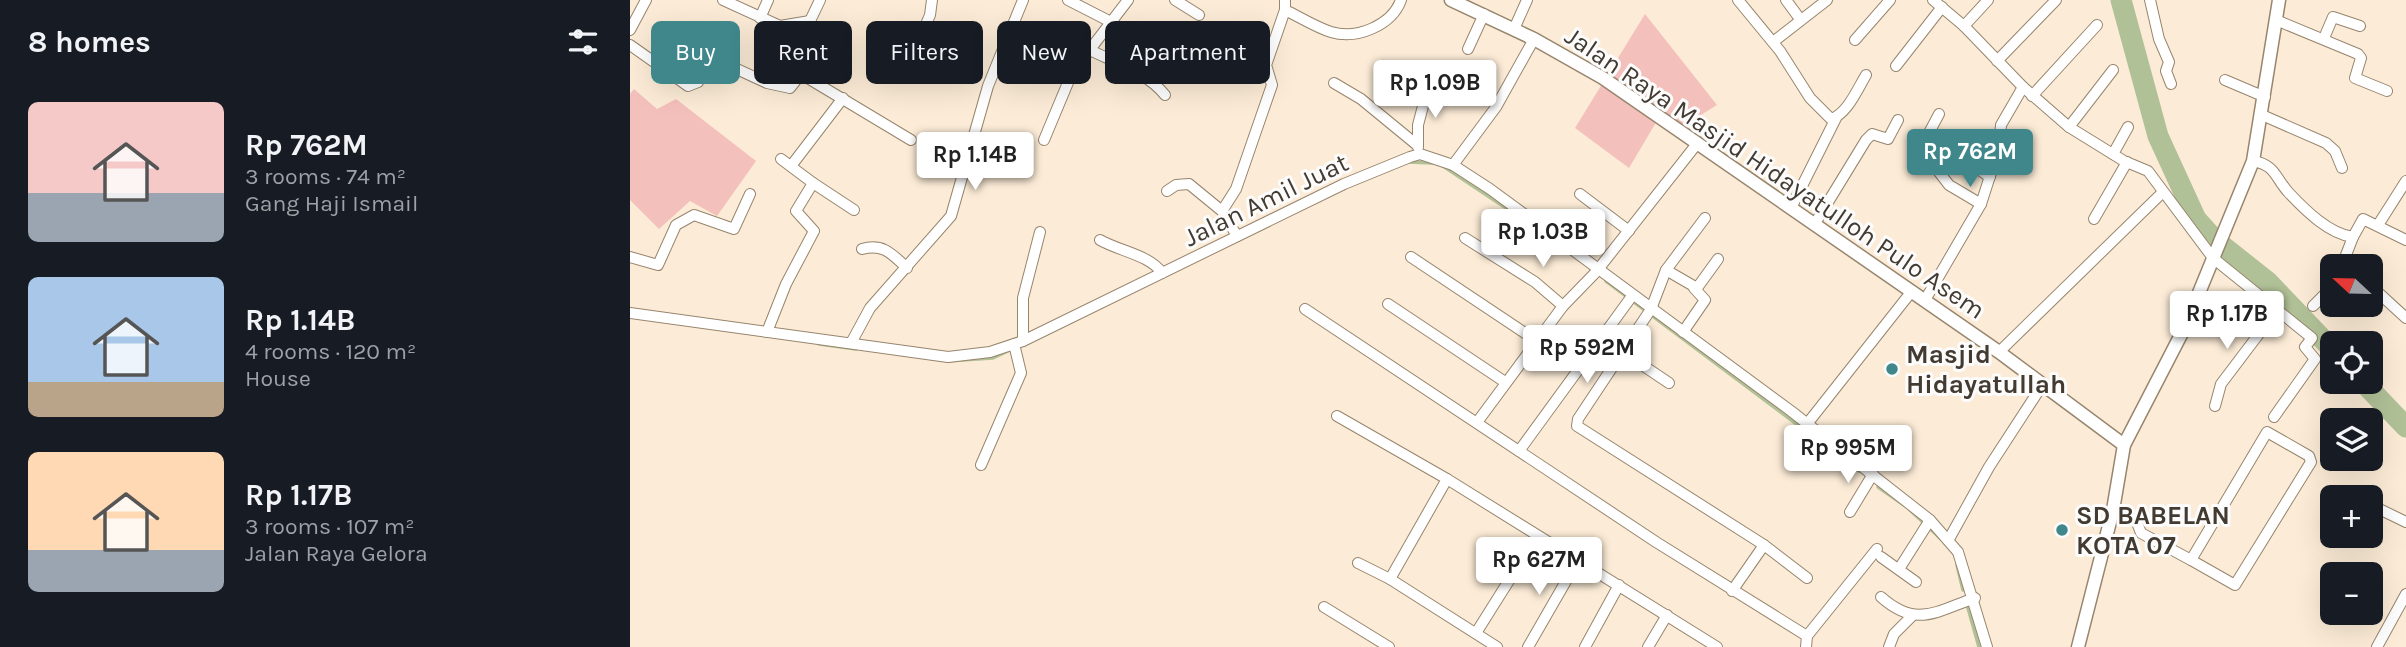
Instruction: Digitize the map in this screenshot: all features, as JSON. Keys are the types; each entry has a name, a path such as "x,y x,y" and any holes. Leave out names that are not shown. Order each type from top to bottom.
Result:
{"street":[{"path":"630,30 646,0"},
{"path":"723,0 767,21"},
{"path":"760,18 768,0"},
{"path":"810,21 820,0"},
{"path":"927,21 932,0"},
{"path":"851,344 870,308 951,216 988,86 1023,0"},
{"path":"1068,0 1109,21 1128,0"},
{"path":"1175,0 1199,15"},
{"path":"1222,211 1236,189 1272,85 1266,65 1285,5 1333,33 1354,33 1386,21 1396,13 1401,0"},
{"name":"Jalan Raya Masjid Hidayatulloh Pulo Asem","path":"1451,0 1534,39 1603,78 1696,145 1999,352 2124,445"},
{"path":"1514,29 1527,0"},
{"path":"1752,0 1740,4 1773,42 1810,98 1830,118 1836,118"},
{"path":"1786,0 1800,19"},
{"path":"1773,42 1827,0"},
{"path":"1855,40 1890,0"},
{"path":"1933,0 1964,26 2032,96 2069,127 2127,162 2148,171 2214,255 2312,338 2305,347 2315,359 2274,417"},
{"path":"1964,26 1988,0"},
{"path":"1997,61 2056,0"},
{"path":"2150,0 2159,39 2169,62 2166,71 2171,84"},
{"path":"2078,647 2113,510 2124,445 2185,327 2253,161 2279,0"},
{"path":"1896,66 1942,8"},
{"path":"1468,49 1484,14"},
{"path":"2324,38 2333,16 2360,26"},
{"path":"2276,20 2324,38 2360,56 2355,78 2387,91"},
{"path":"2032,96 2097,25"},
{"path":"1091,45 1105,26"},
{"path":"1453,165 1496,107 1534,39"},
{"path":"630,45 688,86 698,82 713,58 754,77"},
{"path":"1091,50 1141,75 1157,85 1165,95"},
{"path":"2069,127 2113,70"},
{"path":"1791,208 1836,118 1866,75"},
{"path":"2225,80 2265,97"},
{"path":"1334,83 1361,99 1419,150 1453,165 1631,298 1683,332 1873,474 1949,539 1958,552 1975,598 1987,647"},
{"path":"771,84 790,89 794,84"},
{"path":"818,84 911,140"},
{"path":"1044,139 1067,84"},
{"path":"1419,150 1418,125 1428,87"},
{"path":"1924,300 1981,204 1999,148 2001,125 2023,87"},
{"path":"791,166 843,98"},
{"path":"1939,114 1930,131 1931,137 1990,177"},
{"path":"2262,115 2326,143 2335,151 2342,168"},
{"path":"1814,225 1866,140 1871,134 1888,139 1898,120"},
{"path":"2113,154 2128,127"},
{"path":"1479,421 1563,306 1596,272 1696,145"},
{"name":"Jalan Amil Juat","path":"630,313 955,357 990,352 1019,343 1419,150"},
{"path":"782,159 854,209"},
{"path":"2253,161 2272,167 2291,195 2333,232 2353,236"},
{"path":"2094,219 2127,162"},
{"path":"1932,163 1949,185 1981,204"},
{"path":"2378,225 2406,181"},
{"path":"767,332 786,284 814,231 796,211 813,183"},
{"path":"1167,191 1176,185 1189,184 1222,211 1237,236"},
{"path":"1999,352 2163,192"},
{"path":"630,257 658,265 676,225 694,215 734,229 750,194"},
{"path":"1580,194 1629,231"},
{"path":"1705,218 1666,270 1649,311 1578,419 1579,428 1764,545 1807,578"},
{"path":"2349,254 2353,236 2362,219 2406,240"},
{"path":"981,465 1021,373 1019,343 1023,298 1040,232"},
{"path":"1465,238 1535,282 1563,306"},
{"path":"1100,240 1118,251 1154,263 1162,273"},
{"path":"862,249 875,245 883,247 907,268"},
{"path":"1411,257 1537,341"},
{"path":"1694,288 1700,285 1718,259"},
{"path":"1666,270 1694,288 1705,300 1683,332"},
{"path":"1807,424 1912,291"},
{"path":"1519,451 1631,298"},
{"path":"2384,298 2406,318"},
{"path":"2313,306 2320,299"},
{"path":"1388,304 1505,382"},
{"path":"1305,309 1479,421 1519,451 1806,641 1879,553 1916,582"},
{"path":"2215,406 2221,384 2277,310"},
{"path":"1623,352 1669,383"},
{"path":"1949,539 1989,467 2043,384"},
{"path":"1337,416 1447,479 1577,562 1667,615 1700,643 1717,647"},
{"path":"2113,510 2136,520 2141,533 2234,585 2238,584 2310,464 2309,456 2267,432 2191,560"},
{"path":"1850,512 1873,474"},
{"path":"1390,579 1447,479"},
{"path":"2383,511 2406,522"},
{"path":"1899,569 1929,522"},
{"path":"1476,633 1537,536"},
{"path":"1732,591 1764,545"},
{"path":"1528,647 1577,562"},
{"path":"1358,563 1390,579 1497,647"},
{"path":"1585,647 1619,585"},
{"path":"2377,647 2406,593"},
{"path":"1881,597 1901,613 1912,616 1926,615 1975,598"},
{"path":"1324,607 1389,647"},
{"path":"1648,647 1667,615"},
{"path":"1889,647 1894,634 1912,616"}],"shaded area":[{"path":"1645,14 1717,105 1678,129 1661,114 1629,168 1575,128"},
{"path":"634,89 657,109 676,99 756,161 717,216 690,201 659,229 630,200 630,94"}],"waterway":[{"path":"2121,0 2158,136 2196,219 2215,240 2268,282 2320,336"},
{"path":"1409,162 1432,163"},
{"path":"1443,166 1521,218"},
{"path":"1606,281 1859,471"},
{"path":"819,344 856,349"},
{"path":"947,361 993,358 1008,351"},
{"path":"2374,394 2406,427"},
{"path":"1878,487 1904,505"},
{"path":"1910,510 1940,538"},
{"path":"1957,565 1963,590"},
{"path":"1968,608 1979,647"}],"place":[{"name":"Masjid Hidayatullah","path":"1892,369"},
{"name":"SD BABELAN KOTA 07","path":"2062,530"}]}
